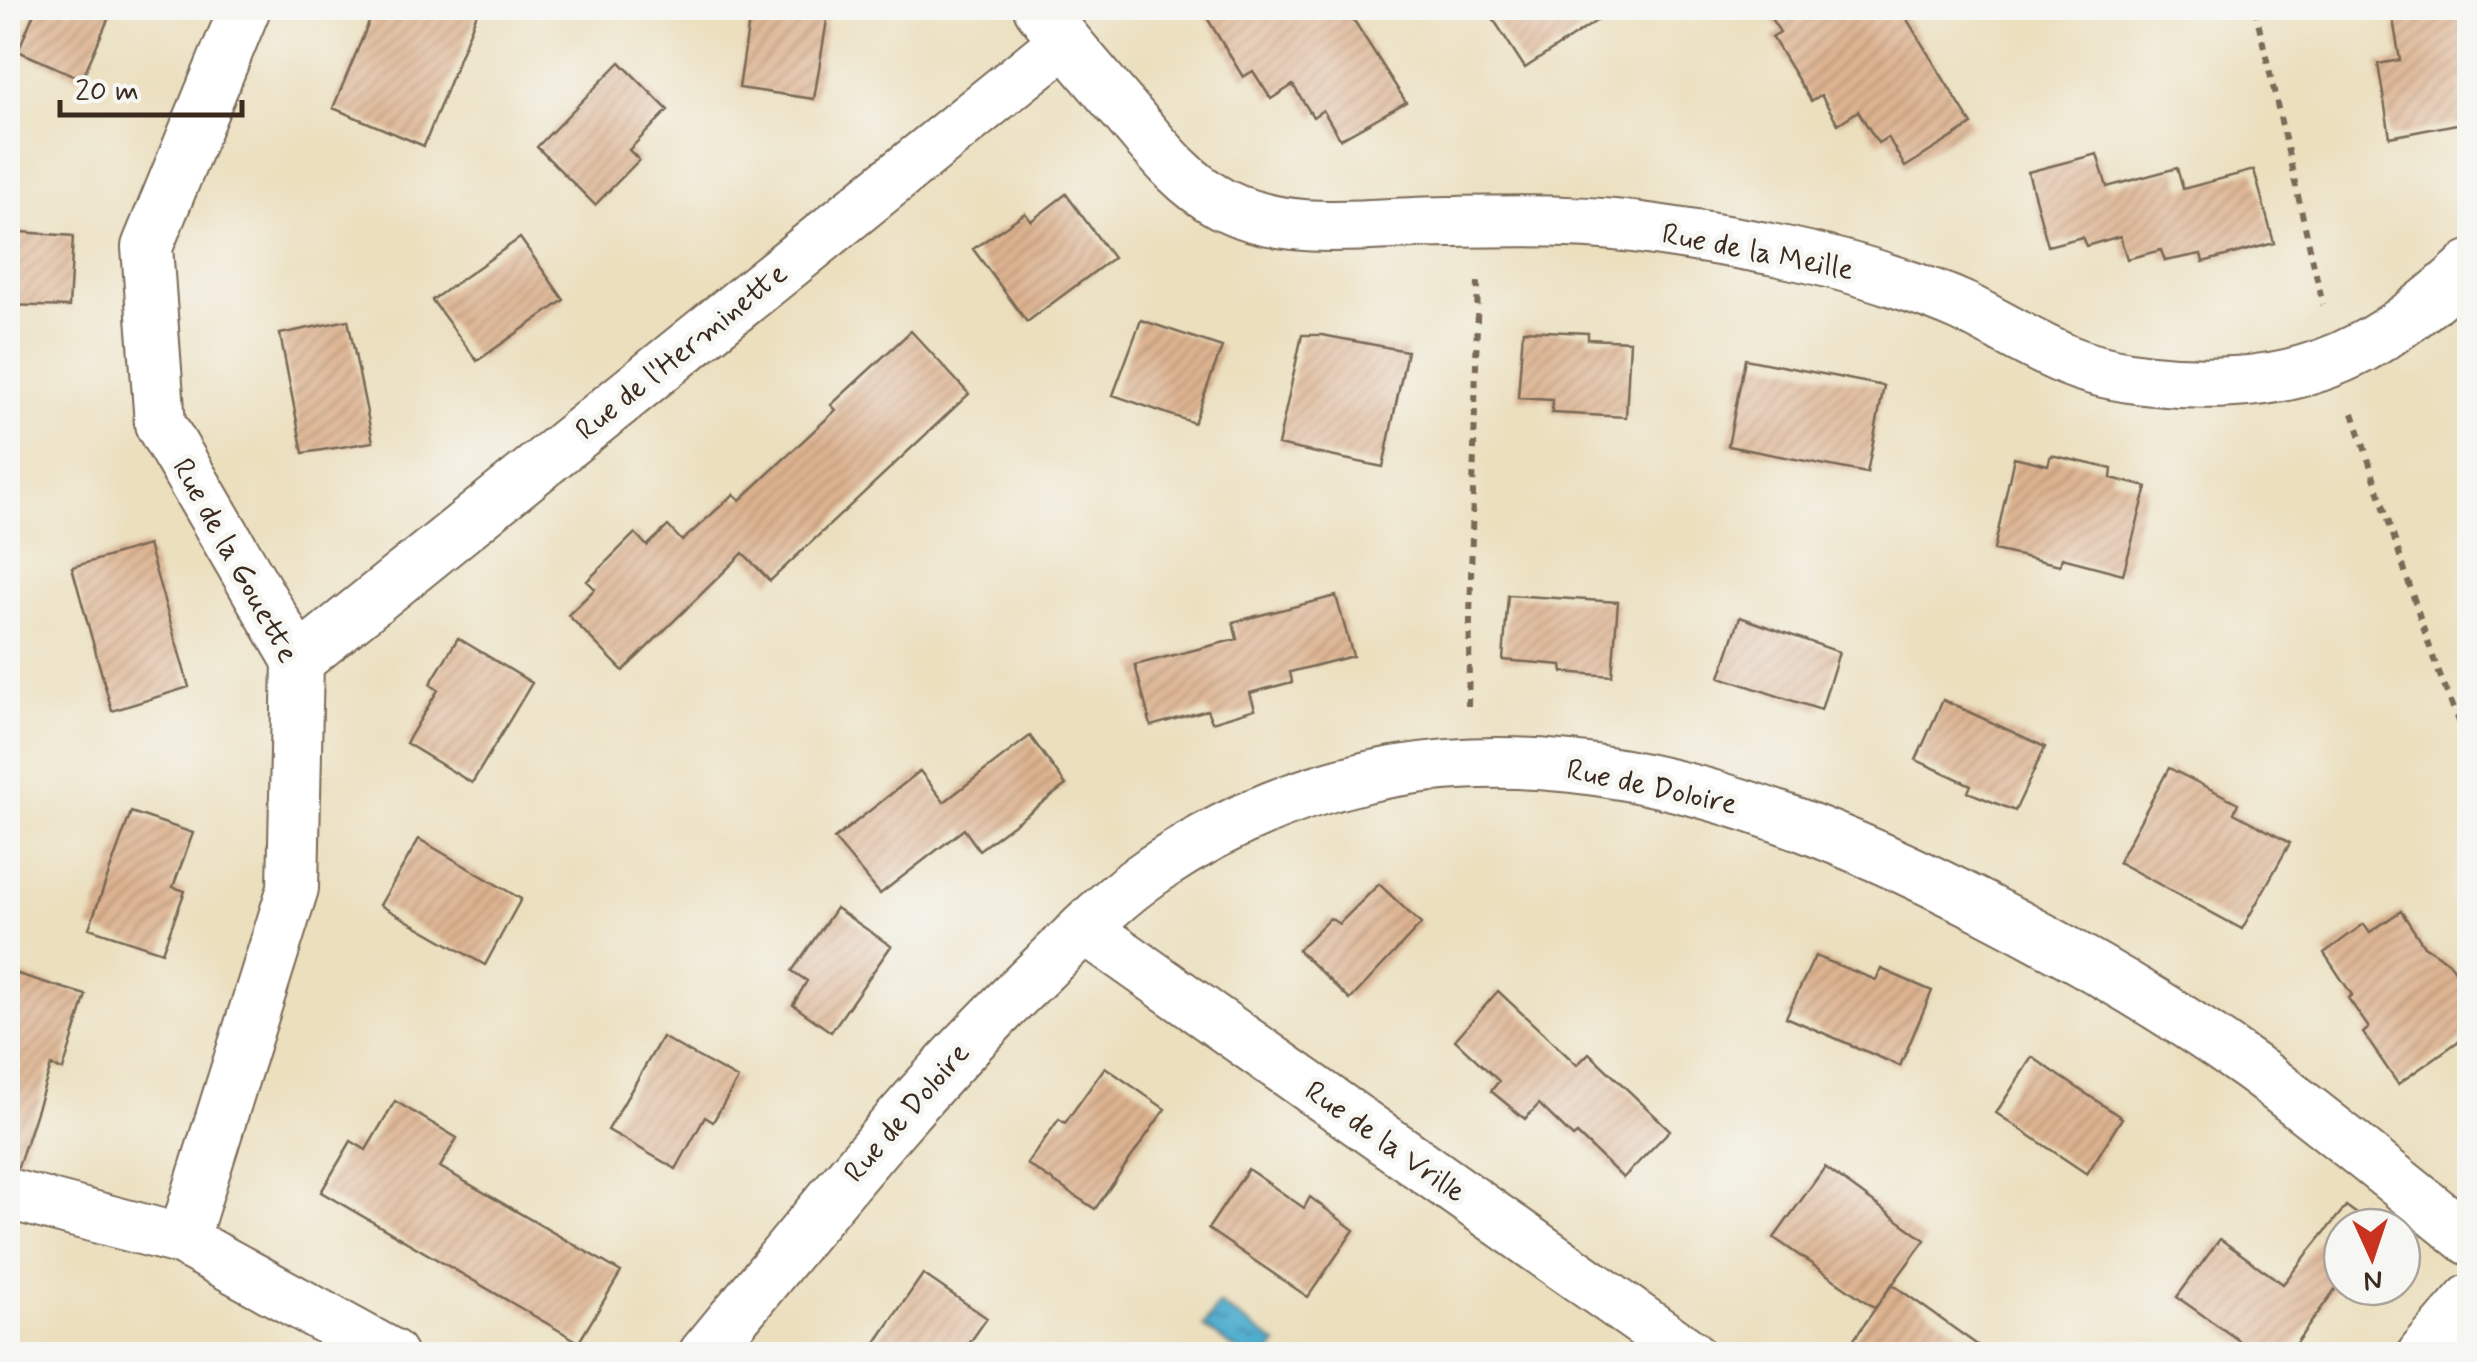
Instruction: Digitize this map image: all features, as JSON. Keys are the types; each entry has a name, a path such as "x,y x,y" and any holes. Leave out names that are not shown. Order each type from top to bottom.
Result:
{"street":[{"name":"Rue de la Gouette","path":"183,1240 293,888 298,662 160,424 147,246 244,8"},
{"name":"Rue de l'Herminette","path":"298,662 1052,24"},
{"name":"Rue de la Meille","path":"1052,24 1179,173 1222,204 1273,222 1327,227 1566,222 1650,229 1828,260 1958,305 2071,362 2139,378 2187,383 2237,382 2288,375 2336,362 2386,336 2470,266"},
{"name":"Rue de Doloire","path":"707,1354 888,1128 982,1027 1084,928 1148,873 1211,834 1272,807 1363,776 1466,762 1602,768 1726,798 1898,864 2073,954 2249,1066 2470,1240"},
{"name":"Rue de la Vrille","path":"1084,928 1689,1354"},
{"path":"8,1194 183,1240 391,1354"},
{"path":"2423,1354 2470,1300"}],"path":[{"path":"1466,762 1480,223"}],"water":[{"path":"1219,1304 1277,1344 1270,1354 1243,1354 1203,1327"}],"building":[{"path":"36,8 113,8 82,79 18,51"},
{"path":"375,8 479,8 424,146 333,108"},
{"path":"751,8 829,8 814,99 739,88"},
{"path":"1201,8 1346,8 1406,102 1340,139 1323,110 1313,117 1293,85 1271,99 1253,71 1243,77"},
{"path":"1486,8 1616,8 1525,68"},
{"path":"1764,8 1900,8 1972,125 1905,167 1888,137 1878,143 1858,111 1838,124 1821,95 1811,101 1772,37 1780,32"},
{"path":"2391,8 2470,8 2470,83 2460,85 2467,122 2390,137 2378,64 2400,60"},
{"path":"620,62 668,110 629,150 639,160 595,205 537,147"},
{"path":"2097,154 2107,187 2177,168 2183,189 2254,170 2274,243 2203,262 2201,254 2165,261 2161,250 2127,259 2120,236 2086,246 2082,237 2048,246 2028,172"},
{"path":"1066,194 1113,258 1027,322 973,249 1025,213 1031,221"},
{"path":"8,231 73,236 69,307 8,305"},
{"path":"520,238 564,300 477,361 432,300"},
{"path":"348,320 373,442 303,453 280,334"},
{"path":"1141,320 1222,347 1194,423 1113,395"},
{"path":"1523,330 1588,333 1588,339 1630,341 1626,417 1552,413 1552,400 1518,398"},
{"path":"911,331 969,394 770,581 743,553 623,671 568,615 595,589 587,581 635,533 647,546 668,526 682,541 734,494 740,500 836,410 831,405"},
{"path":"1302,335 1322,335 1407,351 1383,467 1278,445"},
{"path":"1745,359 1884,386 1867,473 1728,446"},
{"path":"2051,455 2112,469 2111,478 2147,487 2123,574 2062,558 2060,565 1994,550 2014,457 2048,465"},
{"path":"148,545 189,687 112,711 72,567"},
{"path":"1508,595 1618,602 1612,676 1563,672 1562,665 1503,660"},
{"path":"1336,596 1353,656 1290,672 1292,682 1250,693 1255,709 1212,722 1207,710 1151,726 1135,665 1237,639 1233,622"},
{"path":"1740,617 1839,652 1821,710 1720,677"},
{"path":"458,638 532,683 472,783 406,743 438,690 430,684"},
{"path":"1943,700 2045,747 2015,811 1968,792 1971,785 1916,760"},
{"path":"1030,736 1066,785 979,850 964,829 880,894 834,839 920,771 944,802"},
{"path":"2169,768 2238,803 2234,813 2290,843 2242,929 2118,862"},
{"path":"131,812 193,833 173,887 185,891 162,952 89,928"},
{"path":"419,839 521,899 485,965 380,905"},
{"path":"1379,884 1421,924 1350,1000 1298,950 1330,918 1339,924"},
{"path":"836,908 891,946 831,1032 793,1005 807,981 792,971"},
{"path":"2401,911 2424,946 2450,963 2470,994 2470,1033 2398,1084 2363,1033 2369,1028 2324,953 2364,924 2370,932"},
{"path":"1815,956 1876,980 1881,969 1932,991 1900,1066 1786,1017"},
{"path":"8,971 86,995 63,1070 51,1066 18,1167 8,1166"},
{"path":"1498,991 1577,1065 1589,1053 1670,1130 1623,1178 1539,1104 1525,1119 1491,1091 1499,1081 1455,1040"},
{"path":"662,1037 738,1079 713,1122 705,1117 676,1169 608,1130"},
{"path":"2032,1057 2122,1118 2087,1174 1996,1113"},
{"path":"1105,1067 1165,1109 1095,1209 1027,1164 1059,1119 1065,1123"},
{"path":"395,1101 457,1138 440,1167 621,1272 579,1342 321,1192 351,1141 366,1150"},
{"path":"1825,1167 1925,1240 1875,1308 1774,1238"},
{"path":"1248,1169 1304,1208 1310,1197 1354,1230 1308,1297 1208,1229"},
{"path":"2322,1236 2322,1307 2288,1354 2258,1354 2177,1297 2220,1239 2283,1284"},
{"path":"923,1274 987,1318 962,1354 868,1354"},
{"path":"1892,1284 1990,1354 1844,1354"}]}
